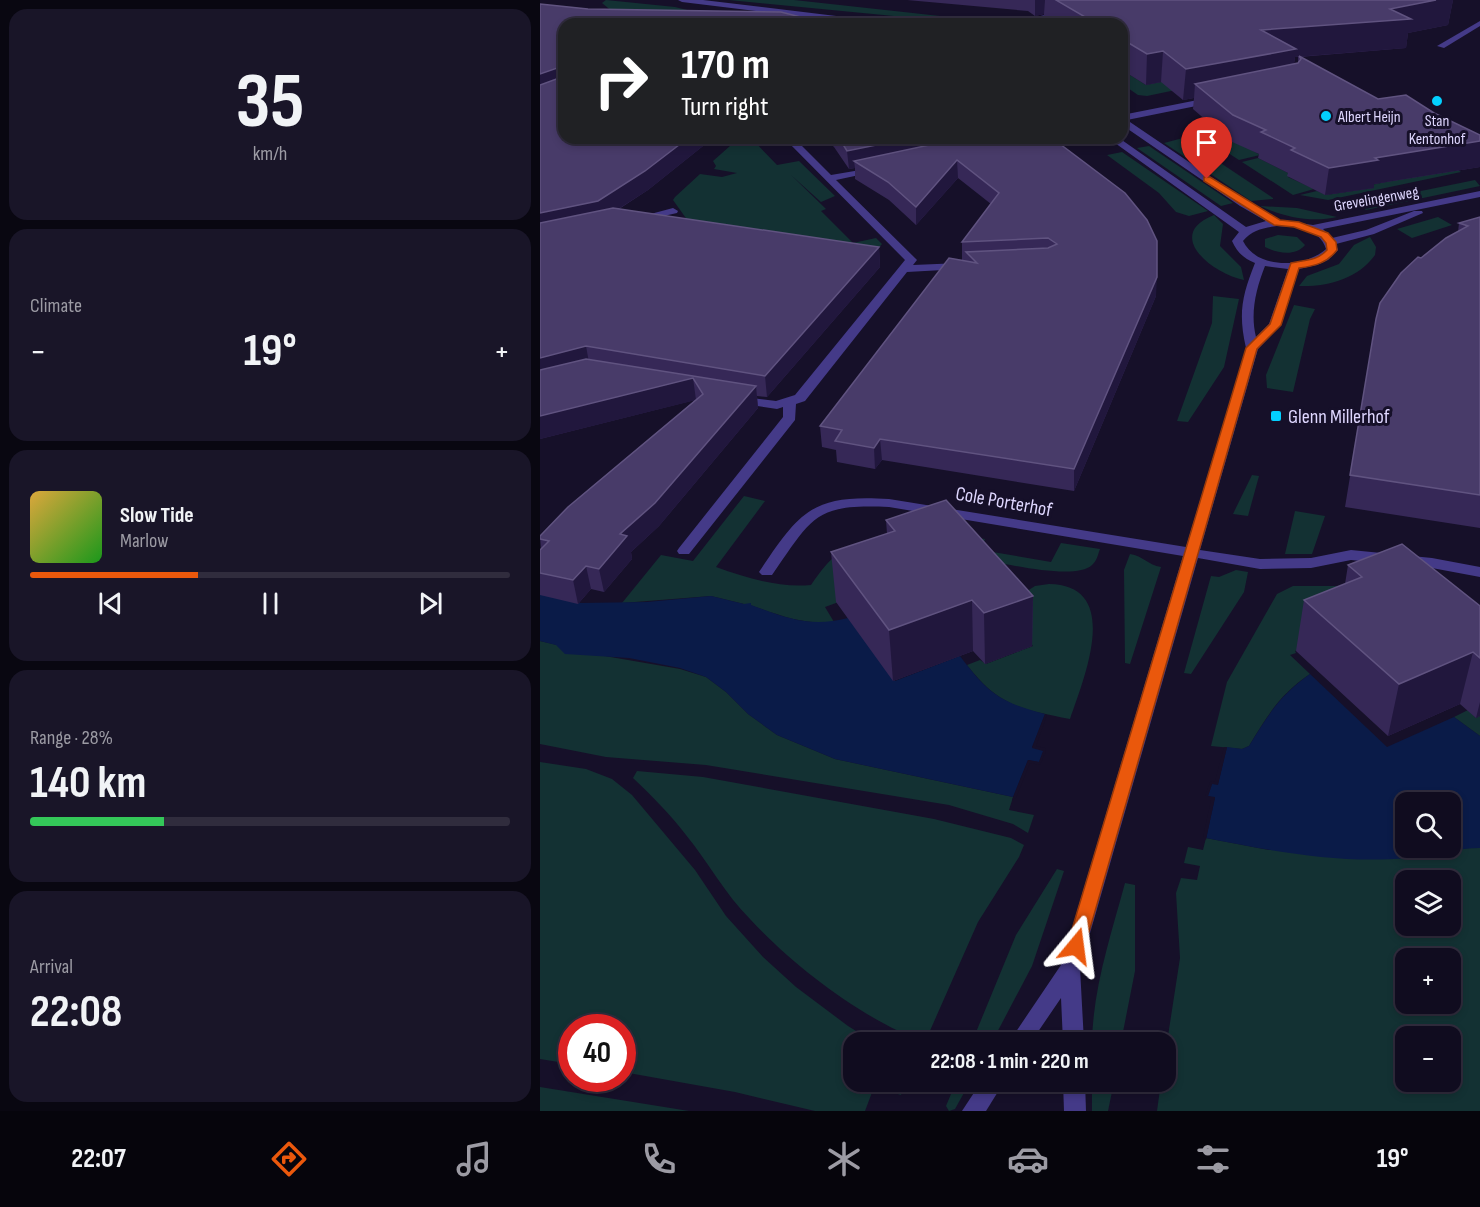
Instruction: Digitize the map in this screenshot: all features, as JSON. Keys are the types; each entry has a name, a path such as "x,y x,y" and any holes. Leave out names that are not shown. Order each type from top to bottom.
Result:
{"street":[{"path":"682,0 848,18 888,18"},
{"path":"1039,18 1069,12"},
{"path":"1441,46 1480,23"},
{"path":"1128,119 1227,98"},
{"path":"1128,124 1244,204 1277,223"},
{"path":"730,398 777,405 800,398 911,260 795,144"},
{"path":"1121,144 1244,231"},
{"path":"830,178 884,167"},
{"name":"Grevelingenweg","path":"1312,229 1348,218 1480,194"},
{"name":"Grevelingenweg","path":"1331,242 1370,232 1446,202"},
{"path":"629,220 673,211"},
{"path":"1277,223 1312,229 1324,235 1331,242 1332,250 1325,258 1313,263 1295,265 1261,261 1243,252 1237,241 1244,231 1258,225 1277,223"},
{"path":"1252,348 1246,321 1252,285 1261,261"},
{"path":"1072,1032 1070,968 1252,348 1275,325 1295,265"},
{"path":"904,269 977,266"},
{"path":"684,551 790,417 789,403"},
{"name":"Cole Porterhof","path":"767,572 808,518 832,504 855,502 890,503 1192,554"},
{"path":"1192,554 1260,564 1311,563 1352,555 1432,563 1480,572"},
{"path":"1026,1032 1070,968"},
{"path":"972,1111 986,1092"},
{"path":"1074,1092 1075,1111"}],"green space":[{"path":"606,0 675,7 720,18 619,17 602,3"},
{"path":"729,0 794,0 940,16 914,18"},
{"path":"1240,66 1252,74 1147,96 1138,95 1128,88 1128,74 1146,85"},
{"path":"1217,129 1260,155 1239,160 1197,133"},
{"path":"1183,138 1273,199 1251,201 1164,143"},
{"path":"732,144 757,144 777,165 799,161 835,196 821,202 791,175 826,209 821,211 853,243 876,238 882,244 875,252 688,221 673,200 675,197 700,174 722,177 737,173 714,169 716,166 713,161"},
{"path":"1149,146 1233,203 1221,206 1137,148"},
{"path":"1122,152 1208,211 1189,216 1176,212 1159,193 1107,155"},
{"path":"1258,158 1292,175 1288,177 1314,189 1293,195 1242,162"},
{"path":"1455,168 1461,172 1328,200 1300,195 1317,191 1326,195 1373,188 1371,185"},
{"path":"1475,180 1480,186 1366,210 1357,204"},
{"path":"1260,206 1297,208 1337,217 1298,218"},
{"path":"1214,215 1223,224 1220,246 1241,267 1244,280 1219,270 1207,262 1198,253 1193,243 1193,233 1199,223"},
{"path":"1438,217 1452,225 1412,238 1397,229"},
{"path":"1278,235 1297,237 1305,245 1291,252 1280,252 1265,247 1265,239"},
{"path":"1370,237 1376,247 1375,255 1360,270 1331,283 1299,286 1307,276 1339,264 1354,245"},
{"path":"1213,296 1239,299 1224,367 1188,422 1177,421 1212,323"},
{"path":"1294,305 1315,309 1310,319 1293,392 1267,388 1266,375"},
{"path":"1252,475 1259,476 1248,516 1233,514"},
{"path":"744,496 765,501 716,567 775,584 811,585 831,559 838,554 855,545 877,538 899,580 825,607 834,622 823,623 802,621 751,604 711,596 622,603 661,555 693,561"},
{"path":"1295,511 1325,516 1312,554 1285,554"},
{"path":"972,537 985,539 981,550 1051,562 1061,543 1100,549 1094,563 1083,570 1052,571 969,557"},
{"path":"1130,554 1161,567 1130,664 1125,663 1124,570"},
{"path":"1236,570 1248,572 1244,592 1191,674 1184,673 1211,576 1219,577"},
{"path":"1049,584 1072,588 1085,600 1092,616 1089,659 1070,719 1012,704 990,689 967,665 980,660 986,664 1033,646 994,601 1018,597 1035,586"},
{"path":"1293,586 1344,586 1353,628 1290,655 1310,674 1282,698 1268,715 1249,746 1242,749 1211,746 1227,682 1277,594"},
{"path":"540,641 599,655 680,669 706,677 726,692 748,714 777,735 835,759 1013,797 1009,810 1034,815 1028,833 1013,824 949,805 706,765 606,757 540,744"},
{"path":"1468,710 1476,718 1480,716 1480,736 1454,717"},
{"path":"540,762 586,769 612,779 632,795 695,870 726,916 763,957 796,987 858,1032 843,1032 843,1092 872,1092 865,1111 815,1111 735,1092 636,1074 636,1014 558,1014 558,1062 540,1059"},
{"path":"637,771 703,777 934,819 1011,838 1024,845 1019,857 978,922 929,1032 900,1032 878,1021 831,990 767,937 733,899 674,820 633,778"},
{"path":"1206,838 1269,850 1395,849 1395,858 1461,858 1461,848 1480,848 1480,1111 1157,1111 1160,1092 1176,1092 1176,1032 1169,1032 1180,958 1176,893 1181,878 1197,880 1200,866 1184,863 1188,847 1203,850"},
{"path":"1057,869 1064,871 1032,966 997,1032 976,1032 1016,935"},
{"path":"1125,883 1135,885 1135,971 1123,1032 1092,1032 1099,982"},
{"path":"540,1087 558,1090 558,1092 571,1092 689,1111 540,1111"},
{"path":"952,1092 964,1092 955,1109 949,1111 946,1106"},
{"path":"1092,1092 1112,1092 1108,1111 1092,1111"}],"water":[{"path":"540,594 581,603 647,602 711,596 744,604 751,603 764,610 810,622 848,618 895,681 960,656 979,679 996,694 1016,705 1045,714 1032,747 1044,750 1039,762 1028,760 1013,797 835,759 777,735 748,714 726,692 706,677 680,668 629,658 565,654 556,645 540,641"},
{"path":"1310,674 1387,747 1454,717 1480,736 1480,848 1461,849 1461,792 1395,792 1395,858 1407,858 1357,859 1331,858 1281,852 1206,838 1215,798 1208,796 1212,784 1218,784 1227,747 1242,749 1249,746 1275,706"}],"pier":[{"path":"1045,714 1047,715 1036,746 1045,748 1046,751 1040,765 1030,763 1016,798 1012,800 1028,760 1039,762 1043,751 1032,748"},
{"path":"1224,747 1227,747 1218,785 1212,784 1208,796 1215,797 1206,840 1203,837 1211,800 1205,796 1210,782 1215,781"}],"building":[{"path":"1056,0 1436,0 1390,9 1411,19 1261,30 1296,49 1186,69 1163,51 1147,54 1128,43 1128,18 1087,18"},
{"path":"540,4 588,9 781,12 804,18 558,18 558,68 540,74"},
{"path":"1299,56 1378,99 1406,95 1434,113 1480,135 1480,141 1329,168 1291,150 1295,148 1261,132 1266,130 1233,115 1195,84 1298,63 1301,59"},
{"path":"558,78 558,144 680,144 645,171 598,201 540,213 540,85"},
{"path":"843,144 881,144 847,151"},
{"path":"934,144 1060,144 1125,193 1147,220 1157,241 1157,277 1074,469 880,439 874,448 835,441 842,430 820,426 949,258 977,263 966,252 1048,248 1057,244 1048,238 962,242 999,193 957,160 916,207 888,182 854,161"},
{"path":"613,208 879,247 765,376 586,346 540,358 540,223"},
{"path":"1480,217 1480,495 1350,475 1380,303 1401,273 1418,257 1421,258 1446,238 1468,226 1459,223"},
{"path":"586,359 756,386 655,503 620,534 627,536 599,569 586,566 573,580 540,573 540,550 549,541 540,539 540,536 568,507 703,394 693,378 540,416 540,370"},
{"path":"946,500 1033,596 984,613 972,600 889,630 831,552 895,531 886,520"},
{"path":"1402,544 1480,606 1480,658 1473,652 1399,684 1304,600 1362,577 1348,565"}],"place":[{"name":"Stan Kentonhof","path":"1437,101"},
{"name":"Albert Heijn","path":"1326,116"},
{"name":"Glenn Millerhof","path":"1276,416"}],"route":[{"path":"1076,946 1252,348 1275,325 1286,298 1295,265 1313,263 1325,258 1332,250 1331,242 1324,235 1295,224 1277,223 1207,179"}]}
